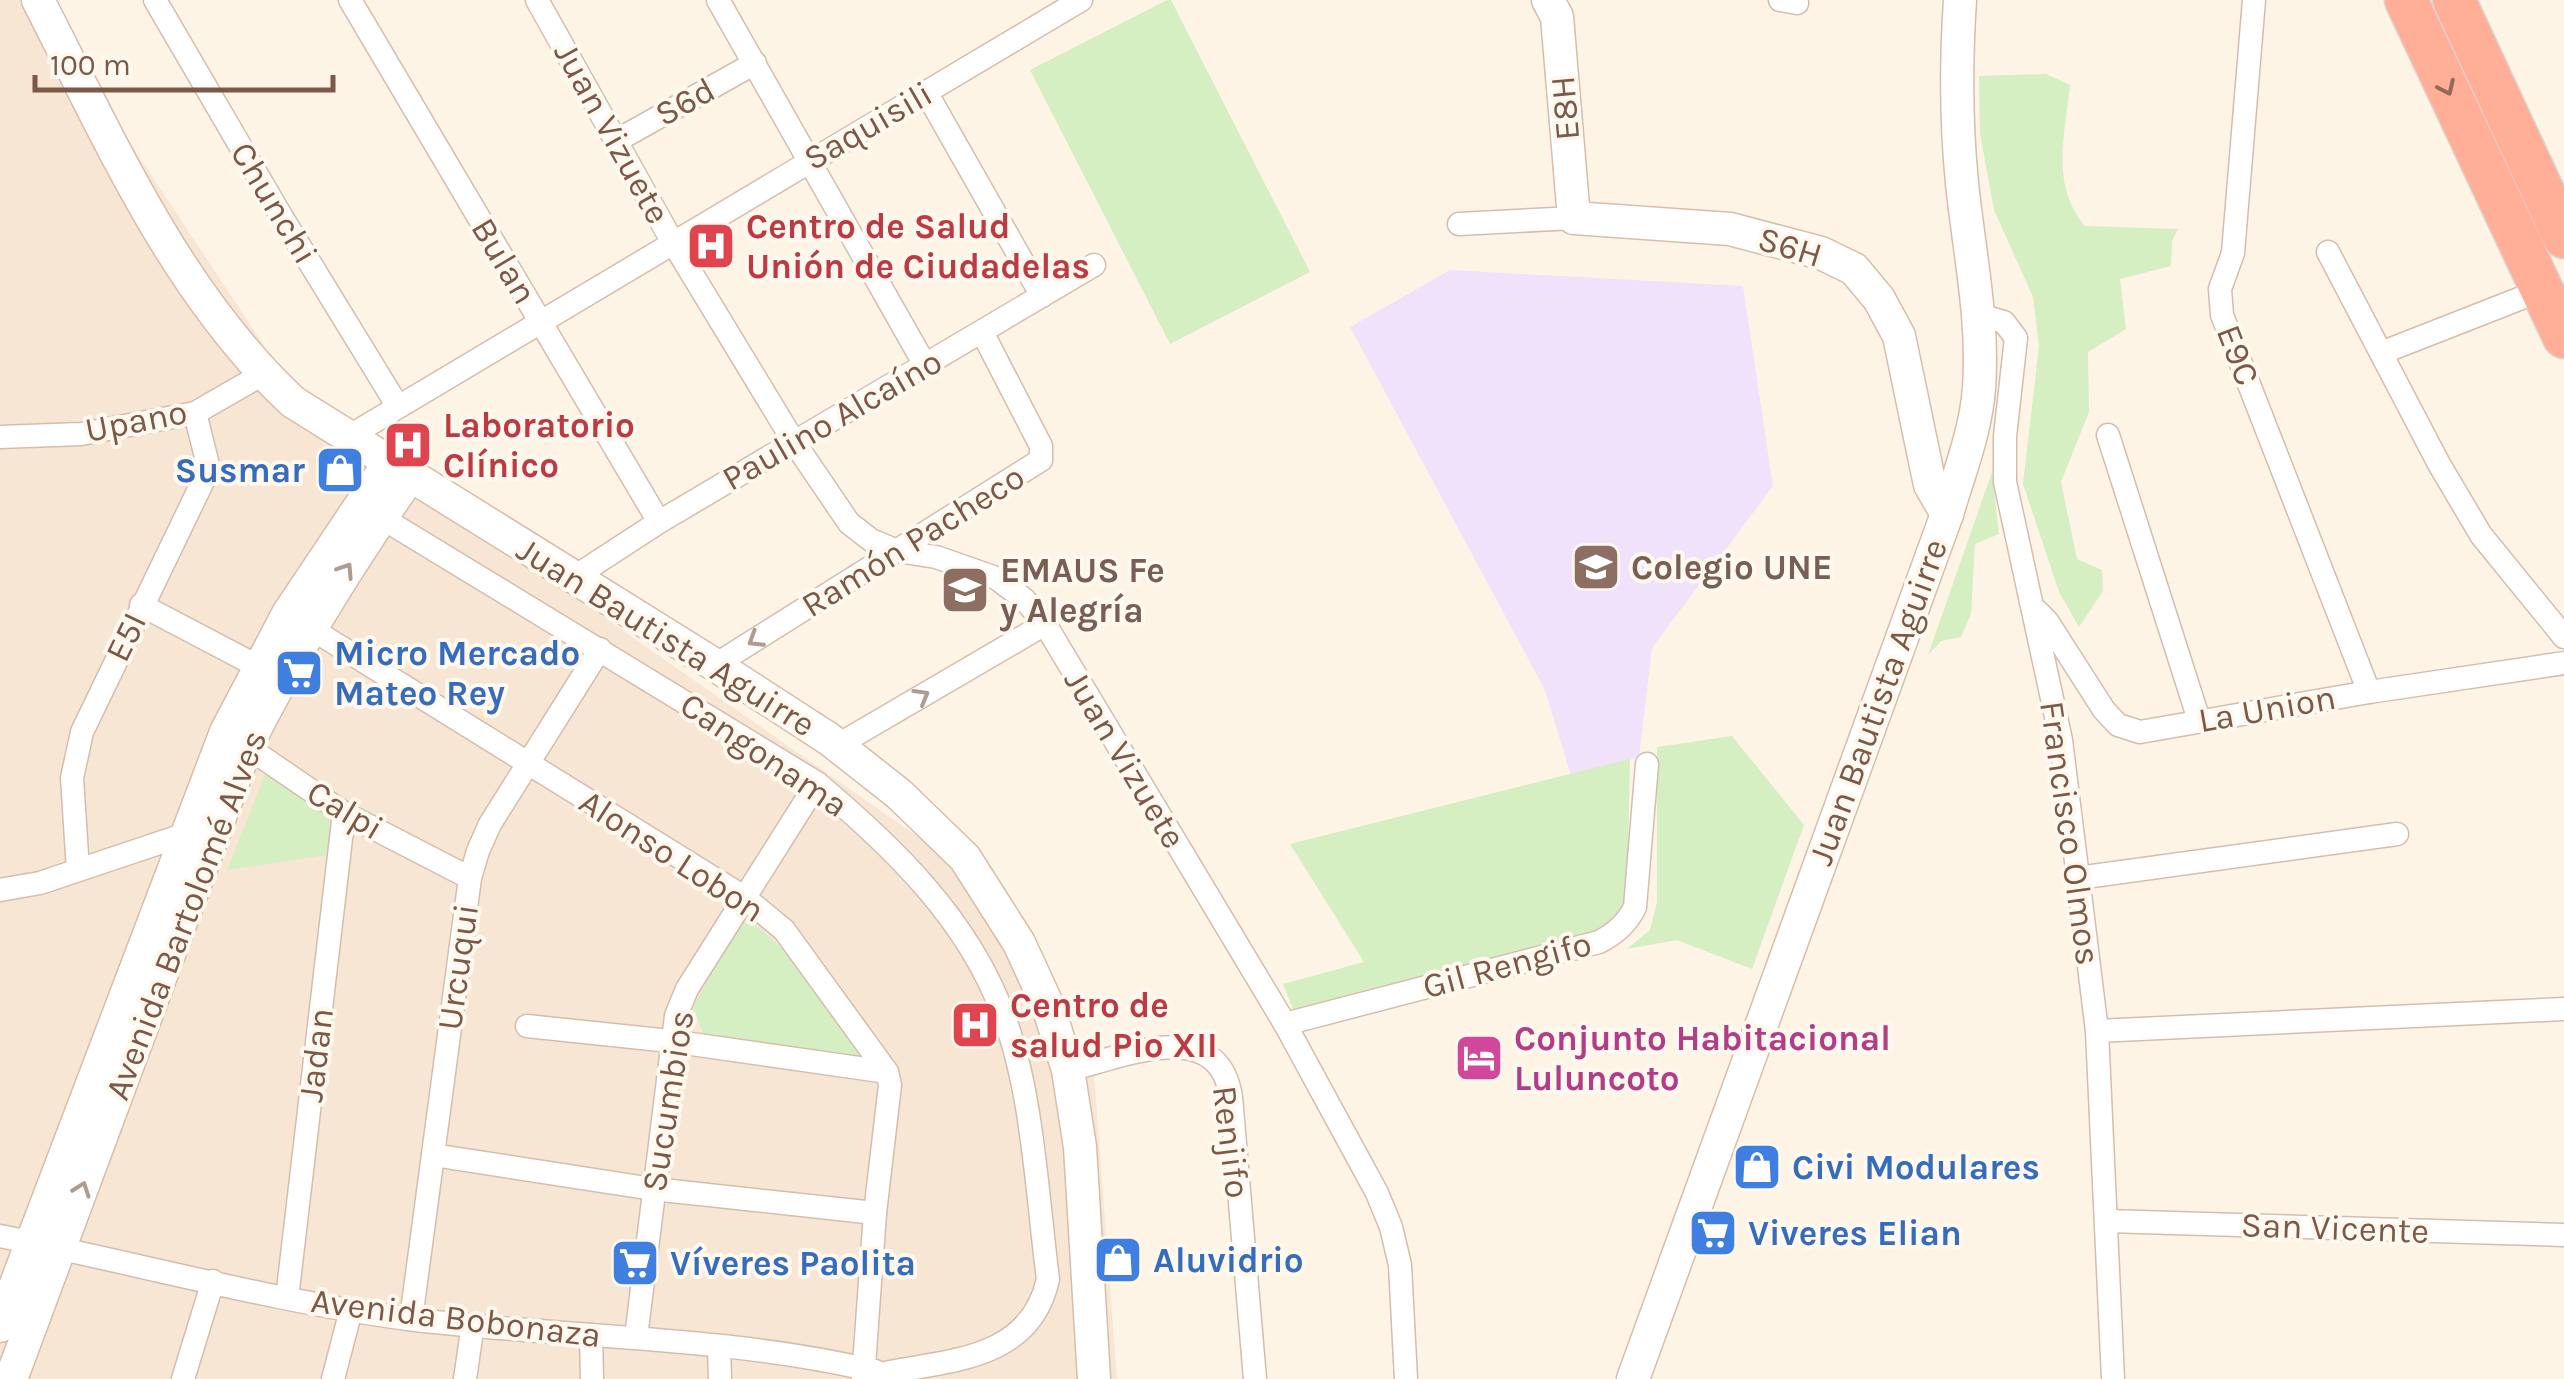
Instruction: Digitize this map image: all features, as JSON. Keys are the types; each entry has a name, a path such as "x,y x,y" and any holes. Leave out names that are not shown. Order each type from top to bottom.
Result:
{"highway":[{"path":"2406,0 2564,337"},
{"path":"2454,0 2564,237"}],"main road":[{"name":"Juan Bautista Aguirre","path":"38,0 110,143 197,292 263,374 293,402 715,664 838,746 899,794 956,848 983,882 1019,943 1048,1006 1068,1070 1080,1147 1094,1379"},
{"name":"E8H","path":"1548,0 1557,17 1574,218"},
{"name":"Juan Bautista Aguirre","path":"1633,1379 1946,514 1976,408 1979,315 1962,180 1957,43 1960,0"},
{"name":"S6H","path":"1574,218 1730,228 1820,254 1854,269 1879,299 1900,336 1930,485 1946,514"},
{"name":"Avenida Bartolomé Alves","path":"12,1379 30,1242 236,739 259,667 288,614 400,470"},
{"name":"Avenida Bartolomé Alves","path":"0,1326 186,834 236,739 310,628 371,512"}],"street":[{"name":"Chunchi","path":"155,0 397,405"},
{"name":"Bulan","path":"350,0 660,522"},
{"name":"Juan Vizuete","path":"537,0 672,242 794,442 849,523 870,540 897,552 936,558 996,578 1024,598 1045,624 1285,1024 1377,1193 1400,1265 1406,1379"},
{"path":"718,0 925,365"},
{"name":"E9C","path":"2254,0 2233,253 2220,289 2222,315 2369,692"},
{"name":"Saquisili","path":"348,437 1073,1"},
{"name":"S6d","path":"616,141 755,63"},
{"path":"926,92 1042,296"},
{"name":"S6H","path":"1458,224 1574,218"},
{"path":"2328,252 2439,464 2481,534 2564,638"},
{"name":"Paulino Alcaíno","path":"573,578 660,522 1094,265"},
{"path":"2382,353 2542,290"},
{"name":"Francisco Olmos","path":"1979,315 2004,322 2016,338 2005,436 2005,482 2061,740 2097,1031 2113,1379"},
{"name":"Ramón Pacheco","path":"715,664 1041,460 1041,446 982,332"},
{"name":"Upano","path":"0,438 81,434 195,413 263,374"},
{"name":"E5I","path":"78,870 72,778 82,732 205,476 207,461 195,413"},
{"path":"2108,436 2199,720"},
{"name":"Cangonama","path":"371,512 817,783 875,832 928,889 989,980 1017,1060 1048,1279 1043,1302 1017,1336 966,1358 870,1373"},
{"name":"La Union","path":"2032,604 2104,710 2118,725 2140,732 2564,663"},
{"path":"142,605 259,667"},
{"path":"838,746 1045,624"},
{"name":"Alonso Lobon","path":"310,628 744,898 784,930 887,1072"},
{"name":"Urcuqui","path":"410,1319 470,878 490,824 600,649"},
{"name":"Calpi","path":"236,739 344,813 470,878"},
{"name":"Gil Rengifo","path":"1285,1024 1612,936 1635,907 1646,764"},
{"name":"Sucumbios","path":"636,1337 676,1016 687,989 817,783"},
{"name":"Jadan","path":"287,1298 344,813"},
{"path":"0,890 40,883 186,834"},
{"path":"2078,878 2397,834"},
{"path":"2097,1031 2564,1009"},
{"path":"527,1026 670,1041 887,1072 890,1085 875,1213 870,1373"},
{"name":"Renjifo","path":"1068,1070 1174,1046 1204,1052 1220,1066 1231,1097 1255,1379"},
{"path":"433,1155 653,1189 875,1213"},
{"name":"San Vicente","path":"2107,1221 2564,1235"},
{"name":"Avenida Bobonaza","path":"30,1242 351,1310 410,1319 719,1346 916,1379"},
{"path":"182,1379 213,1282"},
{"path":"333,1379 351,1310"},
{"path":"465,1379 472,1324"},
{"path":"591,1335 592,1379"},
{"path":"719,1346 720,1379"}],"shaded area":[{"path":"0,0 39,0 306,409 977,878 1094,1074 1117,1379 0,1379"},
{"name":"Colegio UNE","path":"1450,270 1743,286 1773,486 1652,648 1639,757 1571,776 1545,690 1350,327"}],"green space":[{"path":"1171,0 1310,272 1170,344 1030,70"},
{"path":"2046,74 2070,85 2062,159 2067,193 2085,226 2178,229 2172,241 2171,266 2120,279 2126,329 2088,352 2089,412 2061,482 2077,559 2102,570 2103,591 2079,627 2059,592 2023,484 2039,346 2033,297 1994,210 1980,134 1979,76"},
{"path":"1992,472 1999,534 1975,544 1971,614 1961,637 1941,641 1928,655"},
{"path":"1732,736 1804,825 1752,969 1677,940 1627,949 1650,930 1657,902 1657,747"},
{"path":"1630,759 1627,903 1616,921 1597,935 1294,1012 1283,984 1364,962 1290,844"},
{"path":"268,767 339,814 334,854 227,870"},
{"path":"750,923 800,968 868,1063 704,1035 693,1007 738,926"}],"place":[{"name":"Centro de Salud Unión de Ciudadelas","path":"711,246"},
{"name":"Laboratorio Clínico","path":"408,445"},
{"name":"Susmar","path":"340,470"},
{"name":"Colegio UNE","path":"1596,567"},
{"name":"EMAUS Fe y Alegría","path":"965,590"},
{"name":"Micro Mercado Mateo Rey","path":"299,673"},
{"name":"Centro de salud Pio XII","path":"975,1025"},
{"name":"Conjunto Habitacional Luluncoto","path":"1479,1058"},
{"name":"Civi Modulares","path":"1757,1167"},
{"name":"Viveres Elian","path":"1713,1233"},
{"name":"Aluvidrio","path":"1118,1260"},
{"name":"Víveres Paolita","path":"635,1263"}]}
